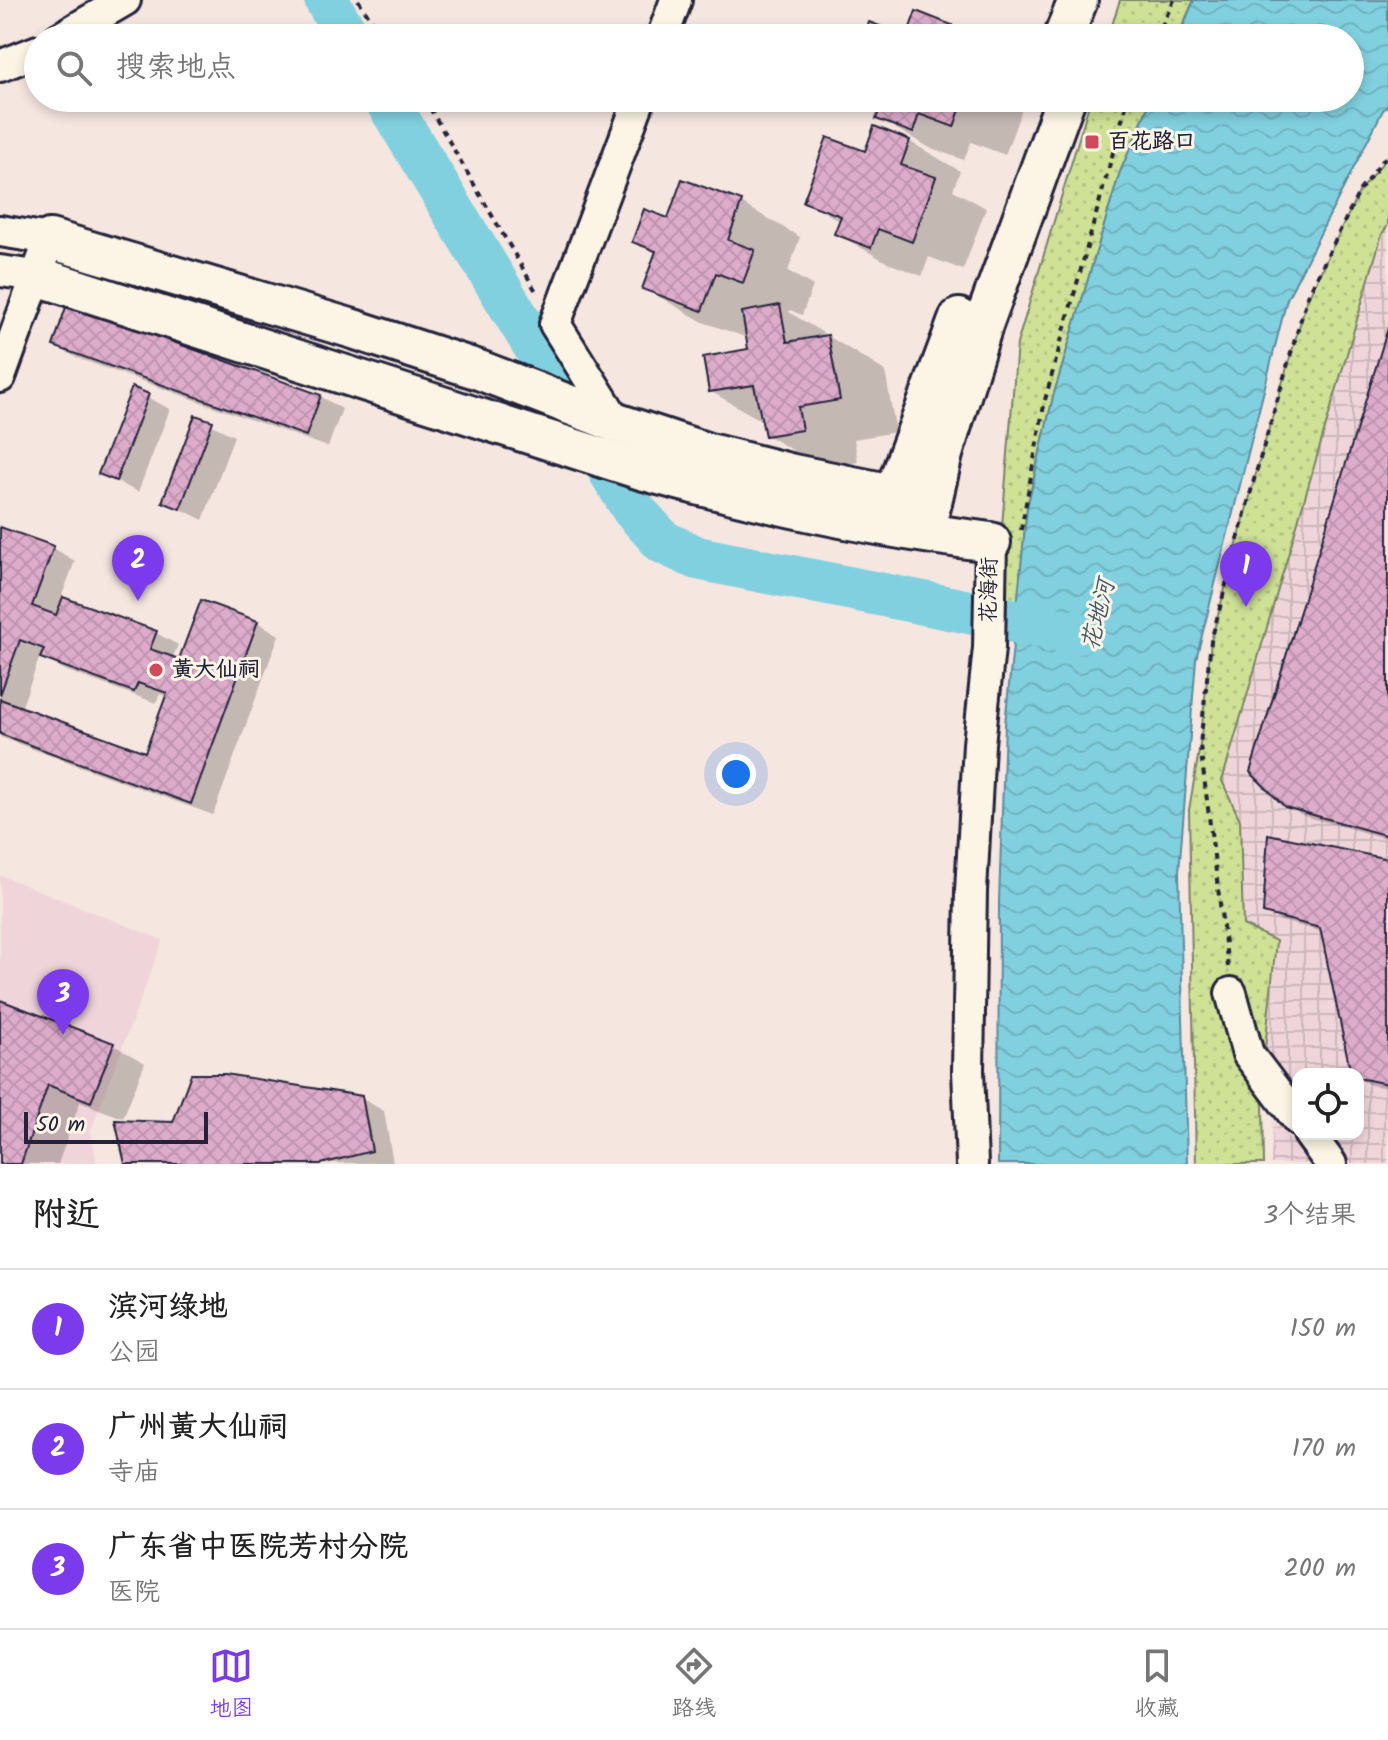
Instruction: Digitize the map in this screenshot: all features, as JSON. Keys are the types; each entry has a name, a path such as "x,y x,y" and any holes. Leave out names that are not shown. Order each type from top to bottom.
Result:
{"street":[{"path":"84,24 125,0"},
{"path":"667,24 676,0"},
{"path":"1069,24 1078,0"},
{"path":"1091,24 1099,0"},
{"path":"0,66 24,57"},
{"path":"617,423 555,324 635,112"},
{"path":"887,510 1036,112"},
{"path":"928,518 943,454 983,325 1061,112"},
{"path":"0,231 50,239 336,324 479,370 617,423 705,452 793,474 887,510"},
{"path":"0,377 50,239"},
{"path":"0,271 37,276 641,470 735,496 887,510"},
{"name":"花海街","path":"887,510 1006,538 979,744 971,891 968,1071 972,1164"},
{"path":"1231,993 1248,1054 1292,1112"},
{"path":"1313,1140 1331,1164"}],"path":[{"path":"358,0 374,24"},
{"path":"1163,24 1174,0"},
{"path":"432,112 555,324"},
{"path":"1006,538 1124,112"},
{"path":"1231,993 1200,745 1211,641 1308,295 1360,190 1388,154"}],"shaded area":[{"path":"1388,225 1388,1164 1336,1164 1322,1140 1364,1140 1364,1068 1292,1068 1292,1092 1265,1049 1276,941 1243,925 1240,820 1222,781 1382,234"},
{"path":"0,875 163,940 91,1130 97,1164 0,1164"},
{"path":"1273,1120 1311,1164 1271,1164"}],"green space":[{"path":"1120,0 1194,0 1183,24 1112,24"},
{"path":"1087,112 1146,112 1120,172 1053,397 1027,507 1017,610 995,611 1017,344"},
{"path":"1388,156 1388,225 1382,234 1222,781 1240,820 1243,925 1276,941 1265,1049 1232,997 1263,1105 1264,1164 1196,1164 1189,810 1200,745 1211,641 1307,300 1360,190"}],"water":[{"name":"花地河","path":"1194,0 1388,0 1388,105 1287,299 1196,659 1179,872 1187,1164 998,1164 999,902 1005,724 1027,508 1053,397 1120,172 1146,112 1364,112 1364,24 1184,24"}],"building":[{"path":"916,11 949,24 911,24"},
{"path":"879,112 959,112 954,127 919,114 913,133 876,119"},
{"path":"874,126 910,140 901,165 936,177 912,242 878,229 871,248 834,234 841,216 803,202 827,137 865,151"},
{"path":"682,179 742,201 728,240 755,250 743,283 716,273 702,311 642,289 656,251 632,242 644,209 668,218"},
{"path":"67,304 321,395 306,436 53,346"},
{"path":"780,305 787,342 828,335 840,400 798,407 802,430 765,436 754,385 709,392 703,357 748,349 742,312"},
{"path":"1388,328 1388,836 1285,807 1250,772"},
{"path":"132,387 149,394 116,481 98,474"},
{"path":"195,415 213,421 180,509 162,502"},
{"name":"黄大仙祠","path":"0,527 54,546 32,606 56,615 63,597 157,631 150,649 179,659 201,600 258,621 191,804 0,734 0,699 145,752 167,693 138,683 134,692 40,658 44,649 20,640 0,695"},
{"path":"1268,834 1388,859 1388,1084 1364,1079 1364,1068 1350,1068 1320,928 1263,913"},
{"path":"0,1000 114,1043 91,1102 48,1085 21,1164 0,1164"},
{"path":"191,1074 225,1074 362,1096 372,1151 321,1164 125,1164 115,1120 173,1122"}],"waterway":[{"path":"326,0 341,24"},
{"name":"花地河","path":"393,112 633,509 663,542 697,558 1075,633"}],"place":[{"name":"百花路口","path":"1092,142"},
{"name":"广州黄大仙祠","path":"138,601"},
{"name":"滨河绿地","path":"1246,607"},
{"name":"黄大仙祠","path":"156,670"},
{"name":"广东省中医院芳村分院","path":"63,1035"}]}
